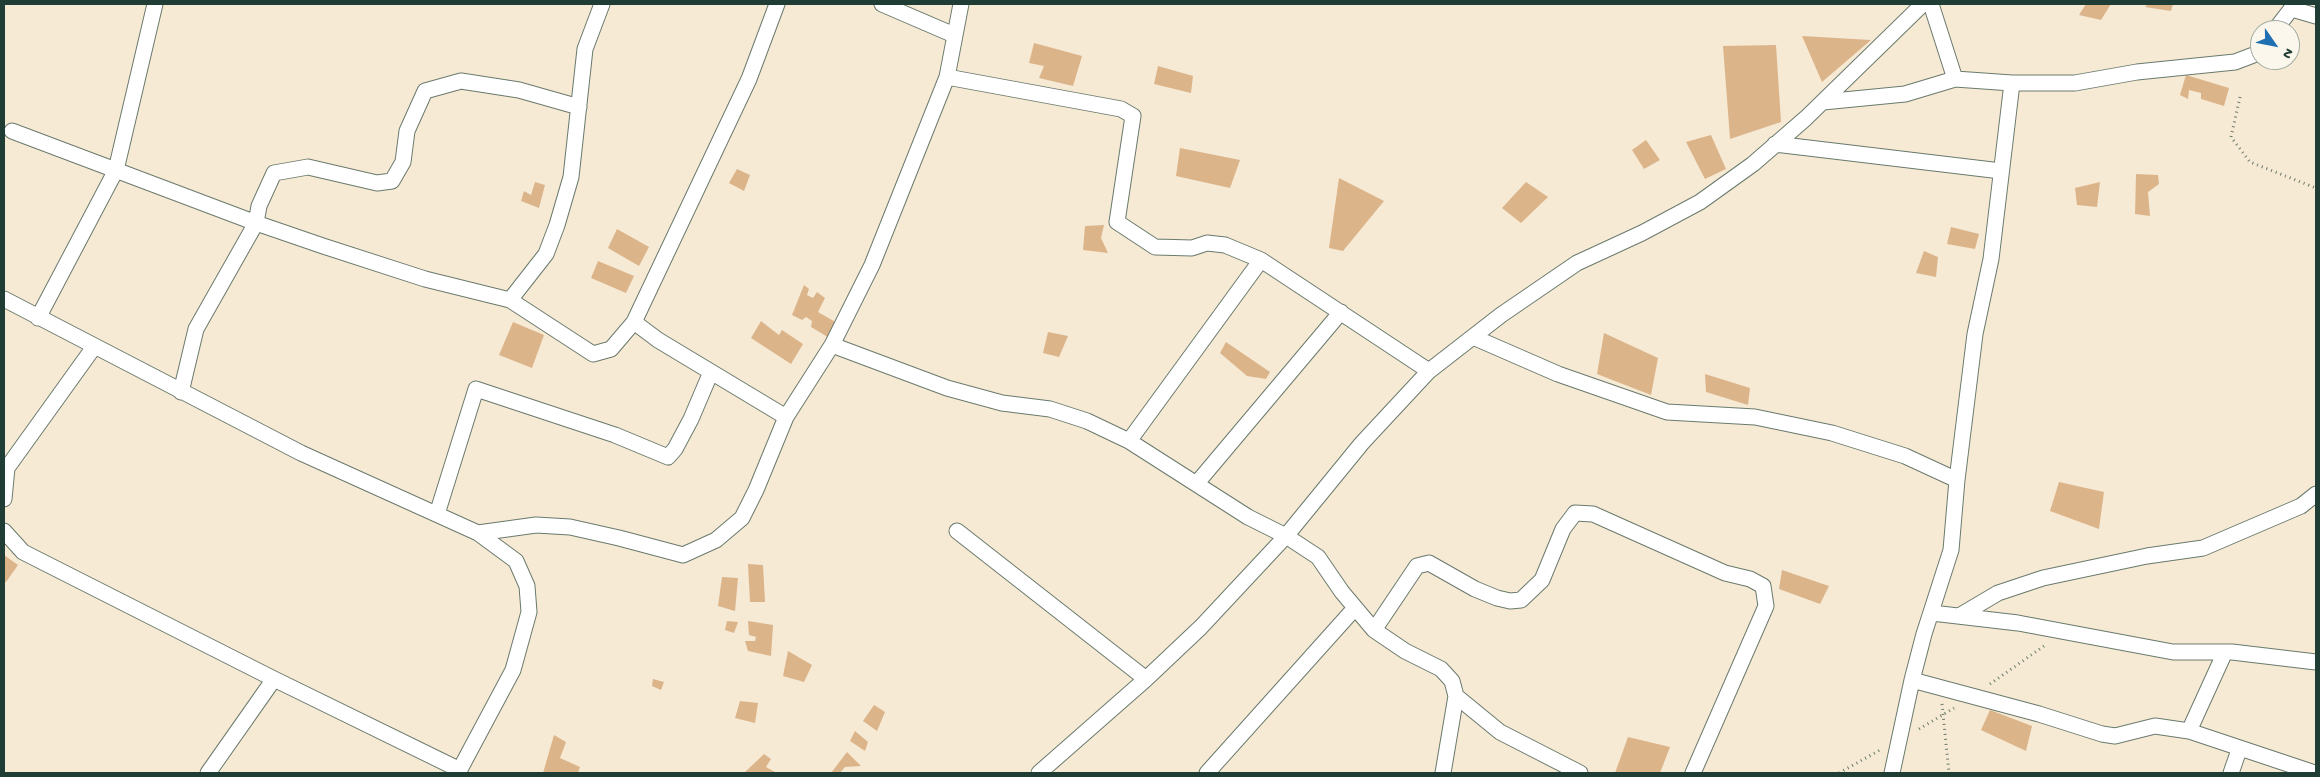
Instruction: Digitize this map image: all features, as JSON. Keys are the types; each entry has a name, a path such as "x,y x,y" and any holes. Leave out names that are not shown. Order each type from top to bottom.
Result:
{"street":[{"path":"38,318 116,170 155,4"},
{"path":"510,300 546,254 557,225 571,177 585,49 602,4"},
{"path":"12,131 256,223 425,279 510,300 593,354 611,349 634,322 749,79 777,4"},
{"path":"882,4 954,35"},
{"path":"478,533 536,525 570,527 683,555 716,540 742,518 756,490 786,417 832,346 872,265 947,77 961,4"},
{"path":"1039,773 1146,679 1201,627 1286,536 1362,443 1430,371 1473,337 1577,263 1642,233 1700,202 1776,144 1823,102 1923,4"},
{"path":"1931,4 1955,79"},
{"path":"2283,20 2294,6 2316,16"},
{"path":"1823,102 1905,94 1955,79 2012,83 2075,83 2137,72 2234,62 2250,56"},
{"path":"947,77 1121,110 1133,116 1117,222 1155,247 1192,248 1207,243 1225,245 1261,260 1430,371"},
{"path":"180,392 196,329 256,223 259,206 274,173 308,167 377,183 392,182 403,162 407,130 426,91 461,81 519,90 579,107"},
{"path":"1892,773 1912,680 1952,550 1956,480 1975,334 1991,259 2012,83"},
{"path":"1776,144 2001,171"},
{"path":"1129,441 1261,260"},
{"path":"4,299 180,392 301,453 478,533 516,561 527,586 529,612 513,670 459,772 23,552 4,531"},
{"path":"1197,483 1341,312"},
{"path":"634,322 658,340 786,417"},
{"path":"1473,337 1558,374 1668,412 1755,417 1832,433 1905,456 1956,480"},
{"path":"832,346 947,388 1002,402 1050,409 1087,421 1129,441 1248,517 1286,536 1318,557 1355,608 1374,630 1406,651 1441,670 1452,681 1456,696 1442,773"},
{"path":"4,499 7,468 94,347"},
{"path":"437,514 476,389 615,435 668,457 675,449 692,419 711,372"},
{"path":"1958,616 1998,593 2043,578 2146,556 2203,548 2301,506 2316,494"},
{"path":"1374,630 1417,566 1429,563 1497,598 1510,601 1521,600 1542,580 1564,529 1575,513 1593,514 1725,573 1750,579 1763,586 1766,606 1693,773"},
{"path":"957,530 1146,679"},
{"path":"1207,773 1355,608"},
{"path":"1932,613 2018,623 2173,652 2225,652 2316,662"},
{"path":"2189,732 2225,652"},
{"path":"208,773 274,679"},
{"path":"1912,680 2039,714 2102,734 2115,736 2155,726 2189,732 2315,773"},
{"path":"1456,696 1500,732 1580,773"},
{"path":"2231,773 2240,750"}],"path":[{"path":"2240,97 2231,137 2250,162 2316,188"},
{"path":"1942,696 1949,773"}],"building":[{"path":"2086,4 2111,4 2101,20 2079,15"},
{"path":"2148,4 2173,4 2171,11 2145,7"},
{"path":"1802,36 1871,40 1822,82"},
{"path":"1034,43 1082,56 1073,86 1039,78 1044,66 1029,63"},
{"path":"1776,45 1781,122 1730,139 1723,46"},
{"path":"1158,66 1193,76 1191,93 1154,84"},
{"path":"2186,75 2229,88 2224,106 2201,99 2201,93 2189,90 2188,99 2180,95"},
{"path":"1711,135 1726,169 1705,179 1686,142"},
{"path":"1646,140 1660,160 1644,169 1632,150"},
{"path":"1180,148 1240,160 1230,188 1176,176"},
{"path":"737,169 750,175 744,191 729,183"},
{"path":"2136,174 2158,175 2159,184 2148,192 2150,216 2135,214"},
{"path":"1339,178 1384,201 1343,251 1329,248"},
{"path":"535,182 545,185 539,208 521,201 524,191 531,195"},
{"path":"1526,182 1548,197 1521,223 1502,208"},
{"path":"2100,182 2097,207 2077,205 2075,188"},
{"path":"1104,225 1101,238 1108,253 1083,250 1085,226"},
{"path":"1951,227 1979,234 1975,249 1947,244"},
{"path":"617,229 649,247 639,266 608,248"},
{"path":"1924,251 1938,257 1936,277 1916,273"},
{"path":"598,261 634,276 626,293 591,278"},
{"path":"804,285 809,289 807,295 813,298 817,292 825,298 818,312 839,324 831,339 811,327 812,321 806,317 802,320 792,315"},
{"path":"761,321 779,335 782,330 803,344 791,364 751,338"},
{"path":"513,322 544,335 532,368 499,355"},
{"path":"1048,332 1068,336 1059,357 1043,353"},
{"path":"1604,333 1658,358 1651,395 1597,374"},
{"path":"1226,342 1270,372 1266,379 1247,376 1220,353"},
{"path":"1705,374 1750,388 1748,405 1706,392"},
{"path":"2059,482 2104,492 2099,529 2050,511"},
{"path":"4,555 18,565 6,582 4,581"},
{"path":"748,564 763,565 765,602 750,602"},
{"path":"1782,570 1829,586 1820,604 1779,589"},
{"path":"722,577 738,578 735,611 718,606"},
{"path":"727,621 738,622 734,633 725,630"},
{"path":"748,621 773,625 771,656 748,651 745,641 755,641 756,637 749,635"},
{"path":"788,651 812,665 804,682 783,676"},
{"path":"653,679 664,682 661,690 652,686"},
{"path":"740,701 758,703 755,723 735,718"},
{"path":"874,705 885,712 877,731 863,721"},
{"path":"1990,710 2032,726 2026,751 1981,730"},
{"path":"855,731 868,742 865,751 850,741"},
{"path":"554,735 566,742 560,758 580,767 578,773 543,773"},
{"path":"1628,737 1670,747 1660,773 1615,773"},
{"path":"847,752 861,766 845,767 840,773 831,773"},
{"path":"764,754 771,759 766,767 777,773 744,773"}]}
